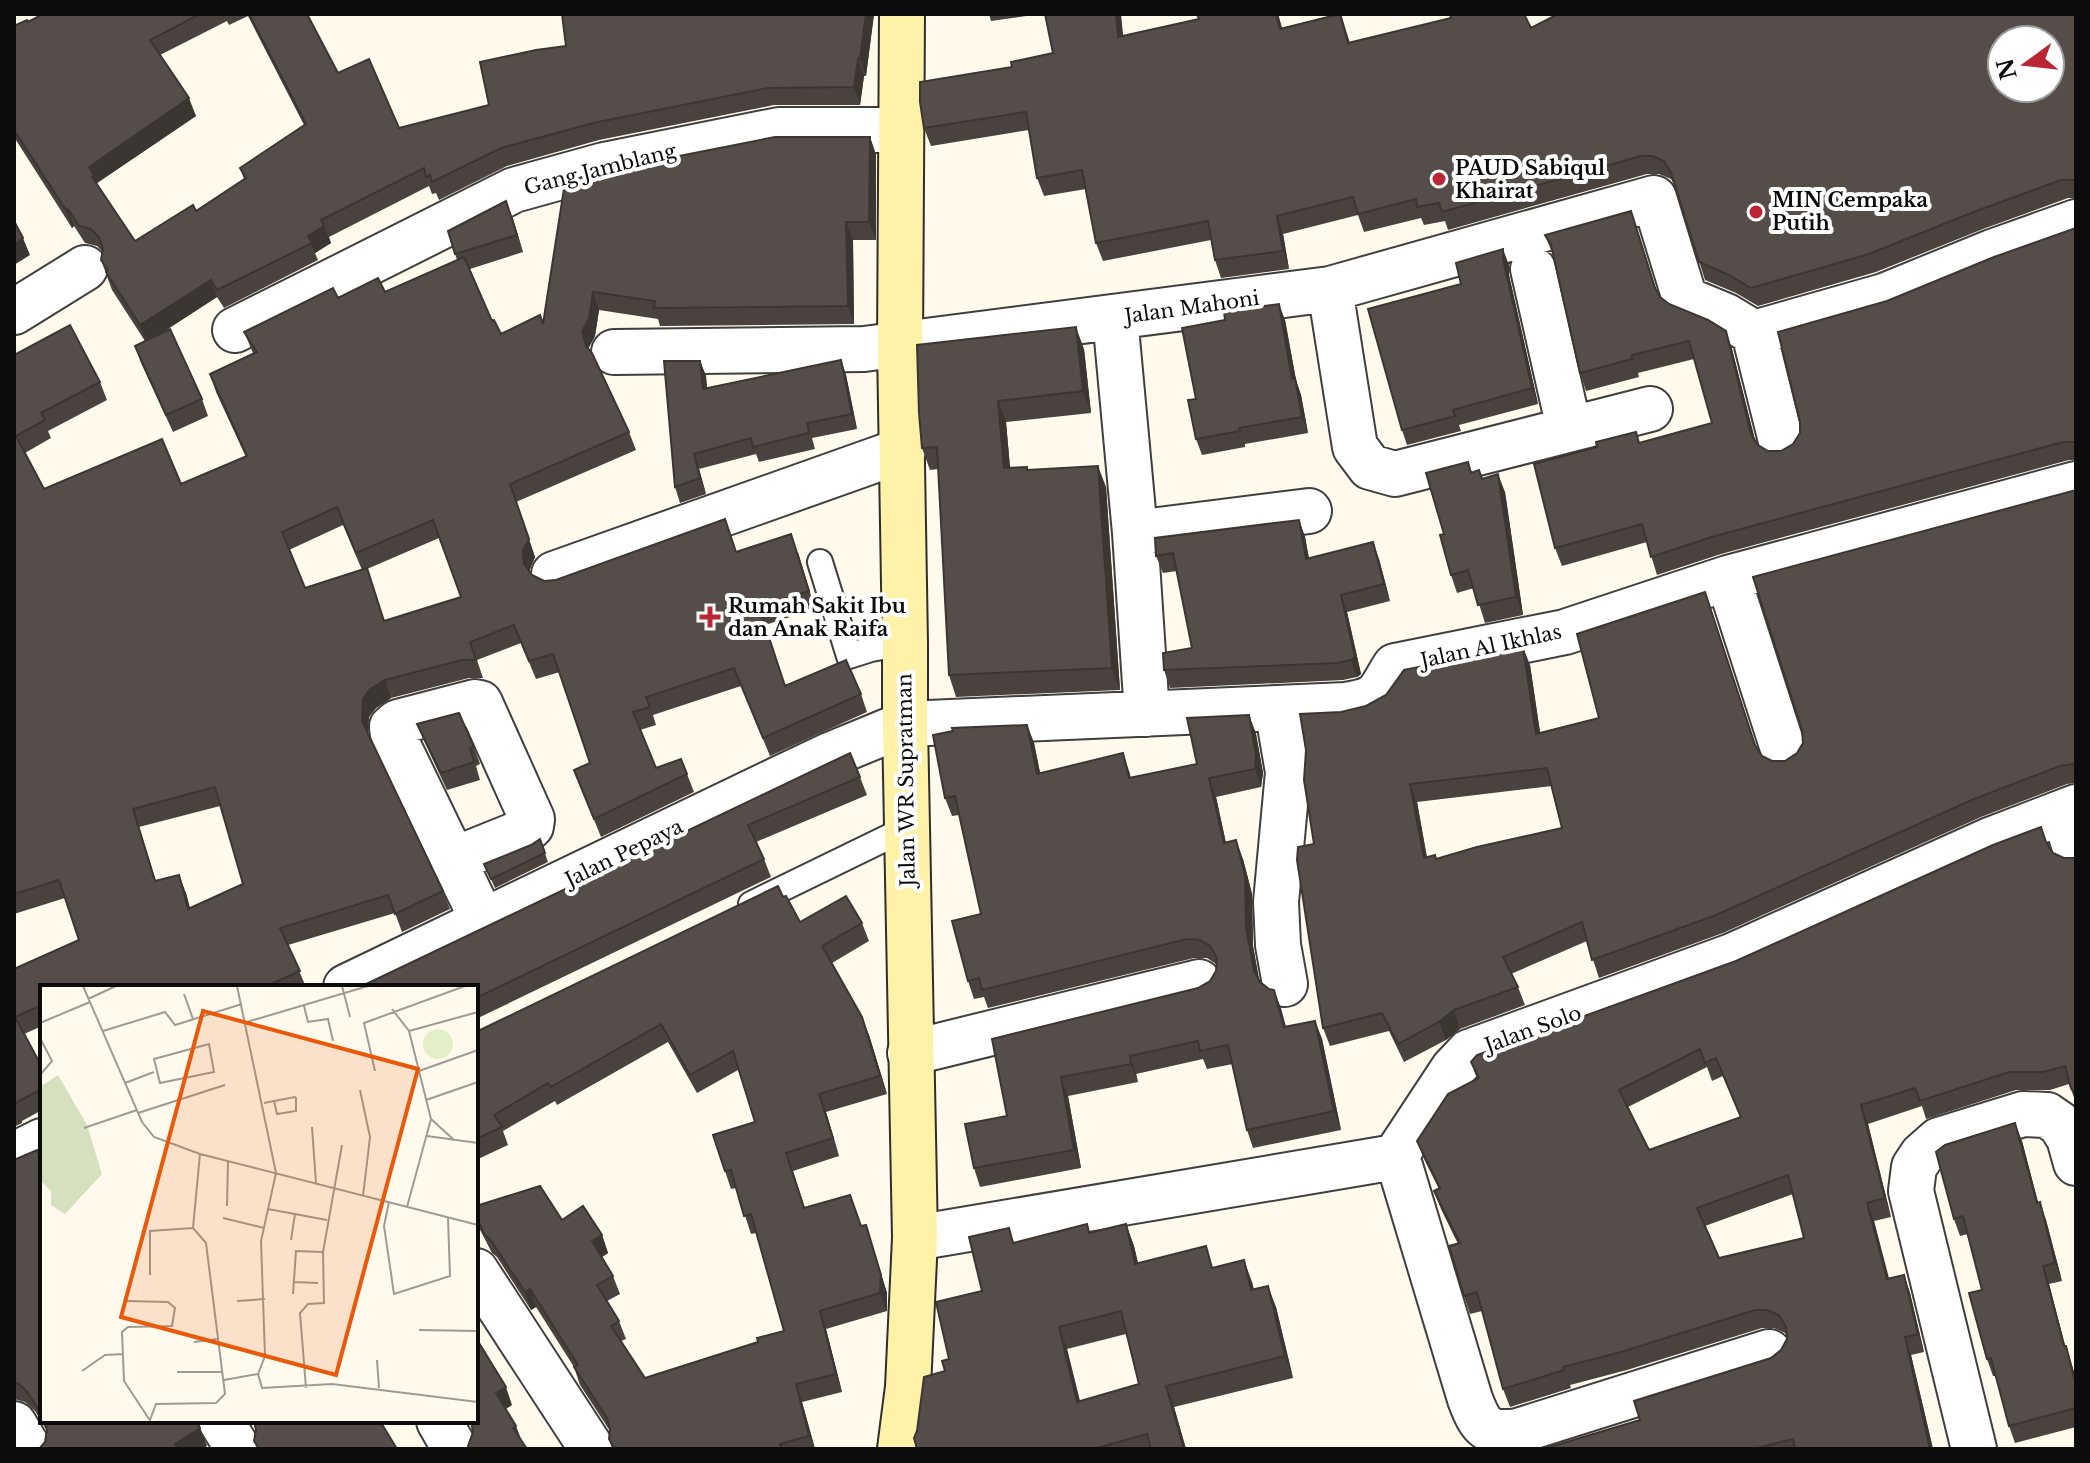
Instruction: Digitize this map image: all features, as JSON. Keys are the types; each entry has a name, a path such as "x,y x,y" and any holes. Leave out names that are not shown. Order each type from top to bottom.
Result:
{"main road":[{"name":"Jalan WR Supratman","path":"900,1449 908,1387 915,1238 900,346 902,14"}],"street":[{"name":"Gang Jamblang","path":"235,330 514,190 604,165 779,130 901,130"},
{"name":"Jalan Mahoni","path":"614,352 900,346 1330,289 1654,198 1685,299 1726,316 1754,333"},
{"path":"1782,445 1754,333 1884,296 2076,222"},
{"path":"14,312 85,268"},
{"path":"1533,269 1569,428"},
{"path":"1330,289 1355,447 1370,467 1395,474 1650,409"},
{"path":"1115,317 1135,533 1147,714"},
{"path":"554,574 903,450"},
{"name":"Jalan Al Ikhlas","path":"905,724 1362,702 1375,697 1395,666 1565,632 1728,578 2076,484"},
{"path":"1135,533 1309,511"},
{"path":"1728,578 1785,755"},
{"path":"1277,708 1288,772 1276,902 1278,945 1285,984"},
{"name":"Jalan Pepaya","path":"350,985 832,754 905,724"},
{"name":"Jalan Solo","path":"1395,1157 1453,1069 1469,1052 1732,956 1990,840 2072,824"},
{"path":"453,860 483,921"},
{"path":"910,1053 1199,982"},
{"path":"1974,1449 1911,1191 1914,1167 1939,1140 2023,1114 2047,1115 2060,1124 2069,1138 2076,1163"},
{"path":"14,1155 40,1142"},
{"path":"915,1238 1395,1157 1470,1399 1479,1422 1490,1430 1500,1433 1518,1431 1769,1352"},
{"path":"478,1274 592,1449"},
{"path":"222,1423 238,1449"},
{"path":"440,1423 455,1449"},
{"path":"14,1424 29,1449"}],"lane":[{"path":"820,562 849,656 905,643"},
{"path":"729,915 907,828"}],"building":[{"path":"43,14 200,14 150,40 189,98 89,167 94,175 92,177 135,241 193,205 196,211 246,178 240,168 306,124 249,14 307,14 338,73 369,59 399,128 489,105 480,62 566,46 562,14 866,14 854,87 768,88 593,123 501,148 432,182 430,175 426,177 424,168 321,220 324,226 308,236 312,243 217,290 211,280 140,325 106,272 108,270 101,260 103,249 99,237 91,229 79,226 66,210 14,130 14,26"},
{"path":"1045,14 1116,14 1118,37 1199,19 1197,14 1276,14 1280,29 1340,14 1348,43 1451,18 1450,14 1524,14 1531,28 1558,14 2076,14 2076,180 2061,180 1869,254 1751,288 1699,262 1671,173 1664,161 1653,156 1641,156 1442,212 1439,203 1417,207 1416,199 1358,214 1353,197 1277,216 1283,251 1215,260 1208,221 1096,243 1082,170 1037,178 1026,112 924,128 920,82 1012,67 1011,62 1053,53"},
{"path":"775,137 870,137 869,222 846,222 848,306 654,308 655,301 593,292 583,335 629,432 510,484 529,539 523,551 524,564 532,575 544,581 556,580 725,519 736,552 791,534 809,591 759,607 785,686 846,660 861,694 763,738 734,668 646,697 650,707 633,712 656,768 681,759 687,774 594,819 574,770 590,763 553,654 529,661 514,625 470,642 476,660 462,660 385,680 369,690 363,699 362,721 443,891 395,914 388,895 280,928 300,971 269,985 40,985 40,1006 15,1017 40,1063 40,1090 14,1106 14,969 79,940 59,880 14,894 14,355 70,325 100,382 41,413 45,420 16,436 44,489 162,439 181,484 247,456 210,374 257,352 244,332 333,288 338,298 378,278 385,292 464,257 492,321 501,334 540,315 543,324 565,182 603,171","holes":["337,507 356,553 433,520 461,597 384,621 367,568 305,588 282,532","215,787 243,884 188,909 179,875 155,881 133,809"]},
{"path":"506,201 517,235 455,254 448,231"},
{"path":"1631,211 1660,297 1726,331 1751,434 1758,445 1768,451 1781,451 1793,444 1800,433 1778,332 1887,301 1994,257 2076,228 2076,442 2063,442 1715,536 1651,557 1642,524 1555,548 1534,464 1597,447 1596,442 1636,432 1639,443 1712,423 1689,341 1632,355 1632,359 1580,373 1551,245 1545,235"},
{"path":"14,221 23,238 14,244"},
{"path":"1503,249 1532,388 1453,410 1455,416 1402,430 1368,309 1461,284 1456,263"},
{"path":"1279,304 1302,417 1196,439 1188,400 1196,399 1182,328 1225,320 1224,311"},
{"path":"1076,327 1083,391 998,401 1004,468 1027,467 1027,470 1098,466 1112,668 949,675 937,447 922,448 917,345"},
{"path":"170,329 202,399 166,415 135,346"},
{"path":"841,360 852,414 807,423 809,433 753,447 751,438 694,454 700,478 675,487 664,361 700,361 703,389"},
{"path":"1468,462 1471,473 1479,470 1482,479 1498,474 1516,597 1478,605 1468,570 1451,575 1440,535 1444,534 1426,473"},
{"path":"2076,490 2076,766 2060,766 1974,799 1716,915 1592,960 1582,922 1503,957 1518,987 1454,1010 1439,1022 1398,1044 1382,1013 1323,1028 1297,860 1298,847 1314,844 1304,780 1306,750 1300,714 1341,712 1366,706 1386,695 1404,670 1523,647 1536,734 1599,718 1577,634 1705,592 1755,745 1762,756 1772,761 1785,761 1797,753 1803,743 1802,730 1753,577","holes":["1547,768 1562,828 1436,859 1435,855 1424,858 1410,784"]},
{"path":"1299,520 1306,559 1373,542 1384,584 1341,595 1355,657 1337,663 1164,670 1163,653 1192,648 1173,553 1156,556 1155,538"},
{"path":"459,713 474,747 470,748 474,762 441,773 417,724"},
{"path":"1249,715 1256,755 1255,769 1209,778 1224,843 1236,840 1245,875 1246,928 1254,971 1260,982 1274,990 1284,1027 1315,1021 1334,1111 1247,1130 1228,1045 1200,1051 1198,1041 1130,1056 1131,1064 1061,1077 1074,1150 974,1168 965,1124 1007,1116 992,1039 1198,988 1210,981 1216,971 1217,958 1210,946 1200,940 1187,939 982,990 979,978 968,981 952,921 981,914 955,796 945,798 933,735 953,731 952,728 1027,725 1037,774 1123,753 1129,778 1197,764 1187,718"},
{"path":"850,753 860,777 748,825 764,859 478,997 478,985 364,985"},
{"path":"2041,827 2053,853 2064,858 2076,858 2076,1095 2065,1066 2043,1072 2009,1072 1920,1101 1915,1088 1861,1105 1885,1198 1867,1203 1887,1279 1904,1275 1918,1334 1905,1337 1930,1449 1795,1449 1793,1439 1753,1449 1543,1449 1640,1420 1634,1401 1771,1358 1781,1350 1787,1339 1786,1327 1779,1315 1767,1310 1755,1310 1563,1367 1564,1370 1503,1389 1477,1292 1464,1296 1449,1246 1460,1243 1434,1191 1440,1188 1417,1141 1448,1094 1479,1078 1471,1062 1477,1055 1736,961 1993,845","holes":["1700,1049 1705,1063 1716,1058 1741,1117 1649,1150 1619,1090","1788,1175 1804,1238 1719,1258 1697,1208"]},
{"path":"540,839 545,853 491,879 484,864"},
{"path":"778,886 800,922 846,896 862,923 822,946 862,1017 880,1076 819,1094 833,1138 786,1153 804,1208 850,1195 861,1226 866,1225 881,1275 880,1293 820,1311 836,1374 796,1384 809,1436 780,1444 782,1449 615,1449 609,1439 607,1418 574,1367 578,1365 530,1289 525,1292 478,1221 478,1205 540,1186 562,1220 583,1206 602,1235 592,1241 613,1276 597,1285 619,1321 611,1326 645,1378 784,1331 751,1214 744,1216 731,1170 725,1171 713,1135 755,1122 733,1051 690,1075 661,1024 551,1087 548,1083 494,1115 502,1127 478,1138 478,1031"},
{"path":"2015,1123 2055,1263 2043,1266 2076,1385 2076,1408 2009,1426 1969,1293 1982,1290 1963,1216 1954,1219 1936,1152 1945,1145"},
{"path":"37,1150 40,1156 40,1412 28,1393 14,1383 14,1160"},
{"path":"1087,1224 1089,1233 1126,1224 1135,1264 1206,1246 1212,1268 1244,1260 1251,1290 1268,1286 1285,1356 1166,1386 1184,1449 1151,1449 1147,1434 1093,1449 917,1449 914,1438 924,1377 945,1371 942,1361 949,1359 936,1302 982,1291 969,1237 1009,1228 1013,1243","holes":["1121,1311 1139,1384 1077,1402 1059,1327"]},
{"path":"478,1341 506,1387 496,1393 527,1449 470,1449 468,1446 473,1432 471,1423 478,1423"},
{"path":"45,1423 197,1423 200,1428 175,1444 178,1449 39,1449 45,1442"},
{"path":"254,1423 381,1423 397,1449 259,1449 254,1441"}],"place":[{"name":"PAUD Sabiqul Khairat","path":"1439,179"},
{"name":"MIN Cempaka Putih","path":"1756,212"},
{"name":"Rumah Sakit Ibu dan Anak Raifa","path":"710,617"}]}
